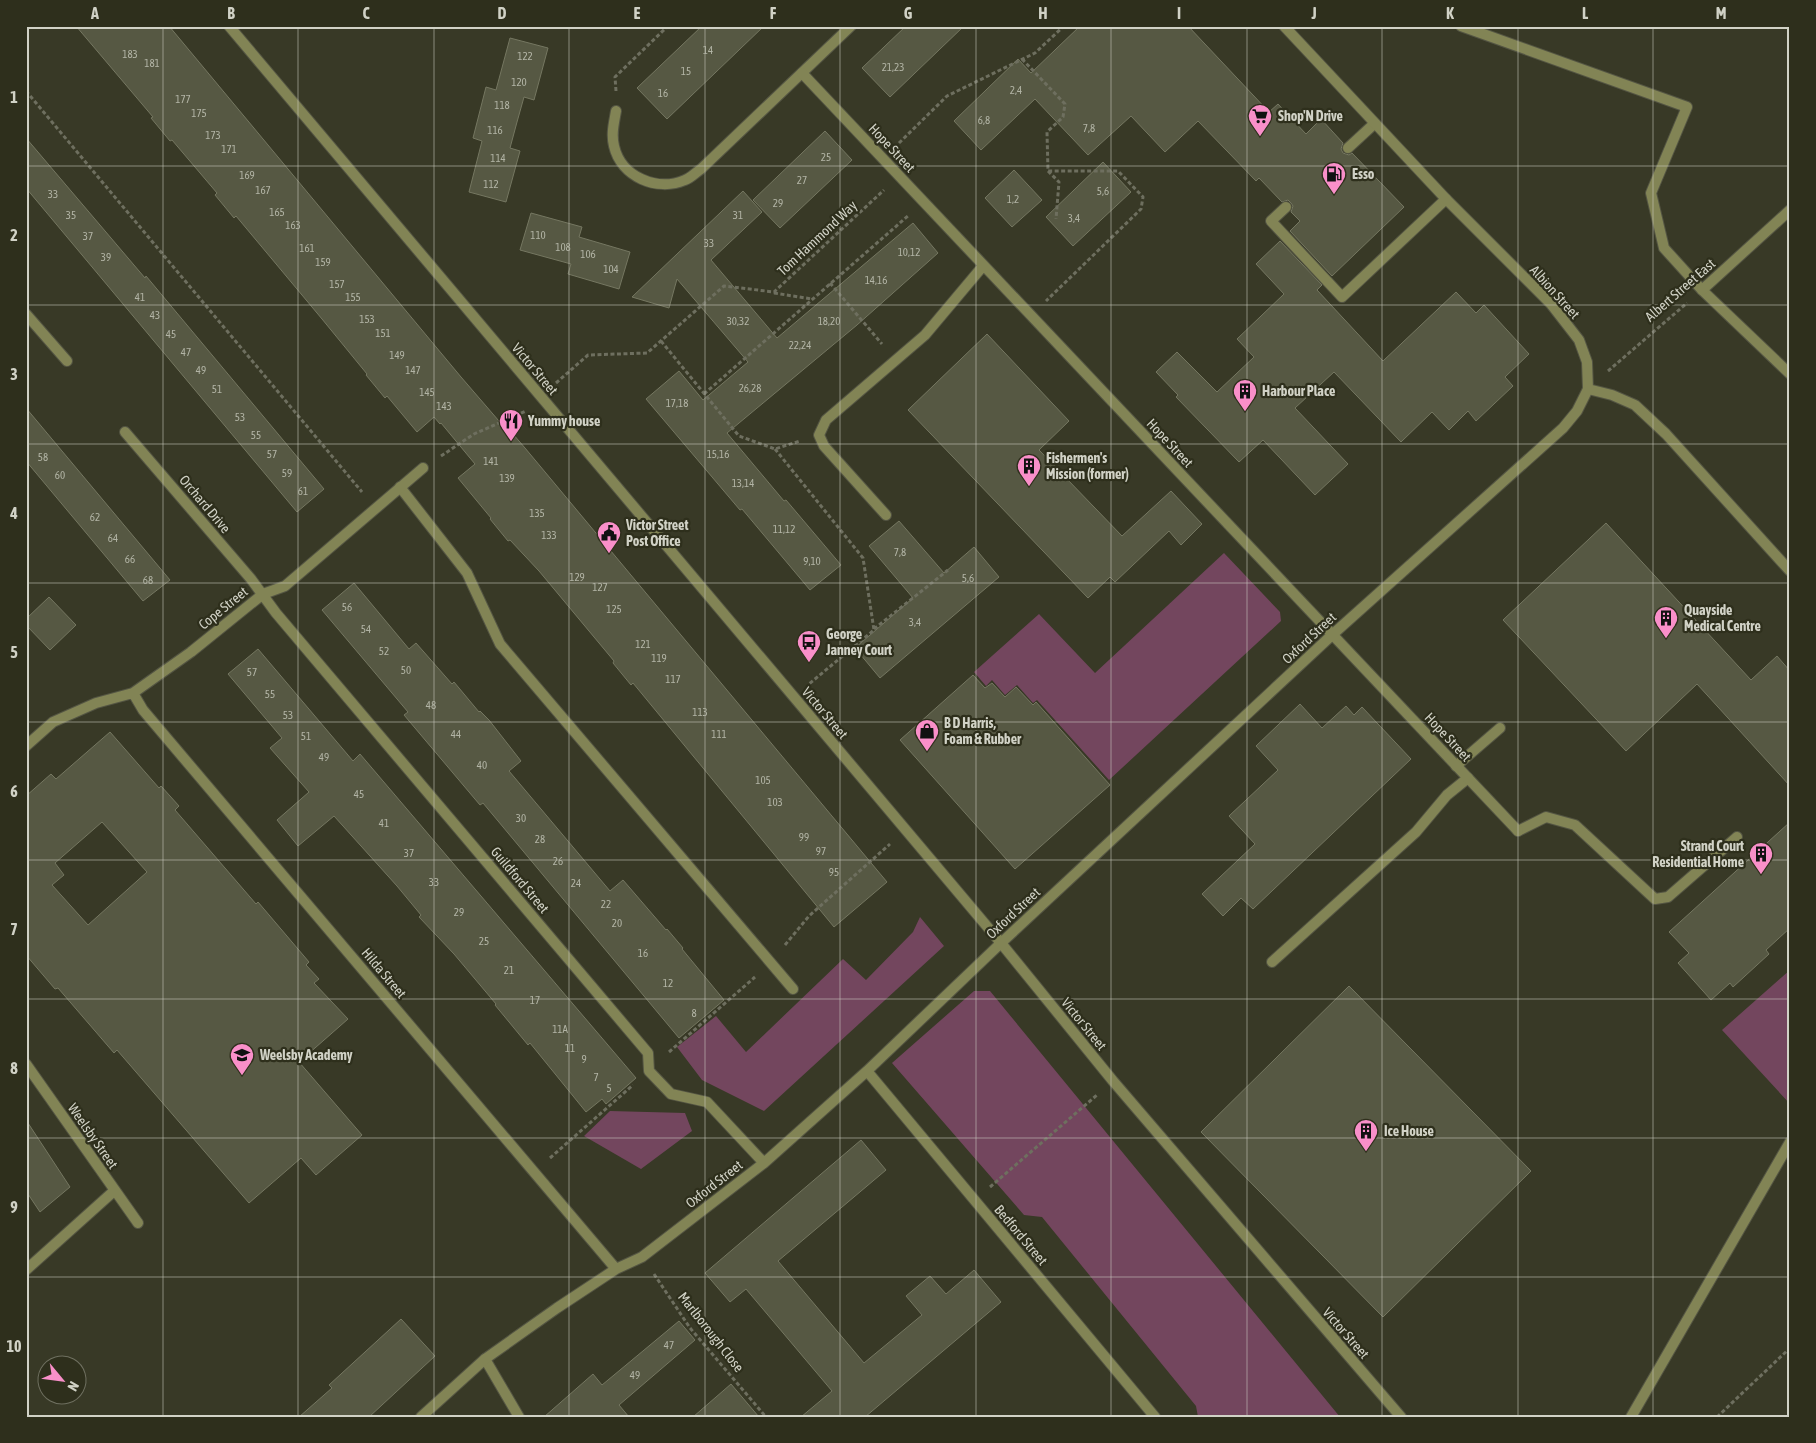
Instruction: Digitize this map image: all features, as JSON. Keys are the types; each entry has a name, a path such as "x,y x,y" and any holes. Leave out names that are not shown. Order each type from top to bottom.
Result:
{"street":[{"name":"Victor Street","path":"229,26 1001,943 1113,1081 1400,1417"},
{"path":"616,111 613,128 614,146 622,163 634,176 651,183 669,185 686,180 700,169 851,26"},
{"name":"Albion Street","path":"1284,26 1446,199 1551,304 1579,340 1587,362 1588,389"},
{"path":"1461,26 1687,107 1651,193 1664,248 1702,290 1790,374"},
{"name":"Hope Street","path":"802,73 1518,831 1546,817 1575,825 1655,899 1668,896 1737,837"},
{"path":"1348,148 1374,124"},
{"path":"1286,207 1271,222 1342,297 1446,199"},
{"name":"Albert Street East","path":"1702,290 1790,210"},
{"path":"886,515 824,446 819,435 826,420 925,334 983,266"},
{"path":"26,314 67,362"},
{"path":"1588,389 1634,405 1654,422 1790,571"},
{"name":"Oxford Street","path":"421,1417 485,1359 557,1308 616,1270 642,1257 764,1163 867,1071 1001,943 1332,635 1563,428 1577,411 1588,389"},
{"name":"Orchard Drive","path":"125,432 263,594"},
{"name":"Cope Street","path":"26,746 53,722 96,703 133,693 191,652 263,594 285,586 423,468"},
{"path":"400,487 467,573 500,644 793,989"},
{"name":"Guildford Street","path":"263,594 282,620 648,1053 650,1071 671,1094 707,1102 764,1163"},
{"name":"Hilda Street","path":"133,693 143,710 616,1270"},
{"path":"1456,766 1500,728"},
{"path":"1272,962 1416,832 1447,796 1468,778"},
{"name":"Weelsby Street","path":"26,1064 138,1223"},
{"name":"Bedford Street","path":"867,1071 1155,1417"},
{"path":"1631,1417 1790,1142"},
{"path":"26,1270 114,1191"},
{"path":"485,1359 519,1417"}],"path":[{"path":"616,111 615,77 668,26"},
{"path":"884,159 947,96 1035,53 1064,26"},
{"path":"1022,59 1065,104 1063,117 1048,132 1048,171 1059,182 1056,219"},
{"path":"26,91 375,508"},
{"path":"1031,315 1141,209 1143,197 1118,171 1048,171"},
{"name":"Tom Hammond Way","path":"423,468 474,434 522,413 588,355 647,353 724,286 774,292 899,176"},
{"path":"704,394 924,202"},
{"path":"830,283 896,360"},
{"name":"Albert Street East","path":"1588,389 1702,290"},
{"path":"774,292 812,299"},
{"path":"661,341 738,436 775,449 863,558 874,630"},
{"path":"775,449 819,435"},
{"path":"794,697 948,570"},
{"path":"770,962 809,916 905,830"},
{"path":"974,1201 1113,1081"},
{"name":"Marlborough Close","path":"642,1257 690,1328 766,1417"},
{"path":"1717,1417 1790,1348"}],"shaded area":[{"path":"1224,553 1280,612 1281,621 1109,780 1037,700 1033,703 1017,685 1005,695 992,680 986,686 974,672 1039,614 1095,673"},
{"path":"920,917 944,946 764,1111 702,1080 677,1047 716,1016 746,1052 843,959 866,980 913,932"},
{"path":"1790,970 1790,1104 1722,1030"},
{"path":"974,991 990,991 1340,1417 1198,1417 1196,1406 1042,1217 1024,1215 892,1063"},
{"path":"610,1111 685,1113 692,1131 641,1169 584,1136"}],"building":[{"path":"76,26 169,26 461,377 525,448 887,882 834,927 633,683 631,685 613,663 614,661 539,571 510,540 508,541 458,478 475,464 441,423 434,417 417,432 387,396 385,398 322,319 236,216 234,218 215,195 217,193 172,140 170,141 151,118 153,117"},
{"path":"702,26 764,26 667,119 637,88"},
{"path":"906,26 964,26 890,97 862,68"},
{"path":"1080,26 1188,26 1269,112 1278,104 1306,134 1321,119 1343,143 1341,149 1343,153 1349,155 1352,153 1404,207 1332,276 1290,231 1300,221 1291,212 1293,206 1291,203 1288,200 1282,202 1259,178 1256,181 1198,121 1165,152 1131,116 1088,155 1035,99 981,150 954,121 1018,59 1031,73"},
{"path":"510,38 548,48 534,100 524,97 517,122 510,148 520,151 506,202 469,192 482,141 473,138 486,87 496,90"},
{"path":"825,131 852,160 780,228 753,200"},
{"path":"26,138 145,278 146,276 324,489 297,512 26,188"},
{"path":"1103,162 1131,192 1073,246 1046,217"},
{"path":"1014,170 1042,200 1012,227 985,198"},
{"path":"743,191 762,212 711,260 777,338 913,223 938,253 857,325 727,433 841,565 810,590 646,399 679,371 703,400 748,362 677,279 669,308 632,297"},
{"path":"531,213 582,227 579,237 630,252 619,289 568,274 571,264 520,250"},
{"path":"1280,241 1322,285 1317,290 1383,361 1456,292 1476,313 1484,305 1529,354 1505,377 1513,386 1476,421 1468,411 1449,430 1432,412 1401,442 1334,372 1295,408 1348,464 1315,495 1263,440 1239,462 1176,397 1178,395 1156,372 1177,352 1217,392 1254,357 1237,339 1284,294 1256,264"},
{"name":"Fishermen's Mission (former)","path":"987,334 1069,421 1039,450 1122,536 1171,491 1202,524 1181,545 1169,531 1115,582 1110,577 1088,598 908,410"},
{"path":"26,408 170,580 143,601 26,461"},
{"path":"899,521 944,573 974,547 999,577 880,678 855,648 913,598 869,546"},
{"name":"Quayside Medical Centre","path":"1606,523 1751,680 1777,656 1790,671 1790,786 1697,684 1626,751 1503,620"},
{"path":"354,583 409,649 416,643 452,684 454,682 479,712 489,720 521,761 509,771 610,891 623,880 683,948 724,1000 679,1038 483,803 480,805 404,715 408,712 322,610"},
{"path":"49,597 76,625 50,650 26,625 26,619"},
{"path":"258,649 353,761 360,754 636,1078 606,1104 602,1099 586,1112 530,1043 528,1045 454,954 419,917 421,915 397,886 334,816 298,846 277,820 309,792 270,748 282,738 228,674"},
{"path":"973,675 985,688 992,683 1005,697 1016,687 1033,705 1036,702 1110,785 1015,869 900,740"},
{"path":"1300,704 1322,728 1346,706 1354,715 1362,707 1411,759 1253,909 1241,898 1223,916 1202,894 1255,844 1229,816 1278,770 1256,746"},
{"path":"110,732 159,788 161,786 179,806 175,810 309,962 306,965 319,979 314,983 348,1019 299,1062 362,1135 316,1175 301,1158 249,1203 117,1050 114,1053 58,988 55,989 26,955 26,796 51,774 56,779","holes":["102,822 147,872 88,925 52,885 64,875 55,863"]},
{"name":"Strand Court Residential Home","path":"1790,822 1790,928 1766,950 1769,954 1733,987 1730,983 1711,1000 1678,963 1689,953 1669,932"},
{"name":"Ice House","path":"1349,986 1531,1171 1383,1317 1201,1132"},
{"path":"26,1120 70,1187 40,1212 26,1191"},
{"path":"861,1140 886,1170 778,1261 864,1363 922,1315 906,1296 930,1276 946,1294 974,1270 1001,1302 865,1417 801,1417 832,1391 746,1289 730,1302 705,1273"},
{"path":"401,1319 435,1356 369,1417 299,1417 332,1388 329,1385"},
{"path":"679,1321 695,1340 619,1405 629,1417 544,1417 593,1374 602,1385"},
{"path":"731,1384 759,1417 693,1417"}],"place":[{"name":"Shop'N Drive","path":"1260,137"},
{"name":"Esso","path":"1334,195"},
{"name":"Harbour Place","path":"1245,412"},
{"name":"Yummy house","path":"511,442"},
{"name":"Fishermen's Mission (former)","path":"1029,487"},
{"name":"Victor Street Post Office","path":"609,554"},
{"name":"Quayside Medical Centre","path":"1666,639"},
{"name":"George Janney Court","path":"809,663"},
{"name":"B D Harris, Foam & Rubber","path":"927,752"},
{"name":"Strand Court Residential Home","path":"1761,875"},
{"name":"Weelsby Academy","path":"242,1076"},
{"name":"Ice House","path":"1366,1152"}]}
